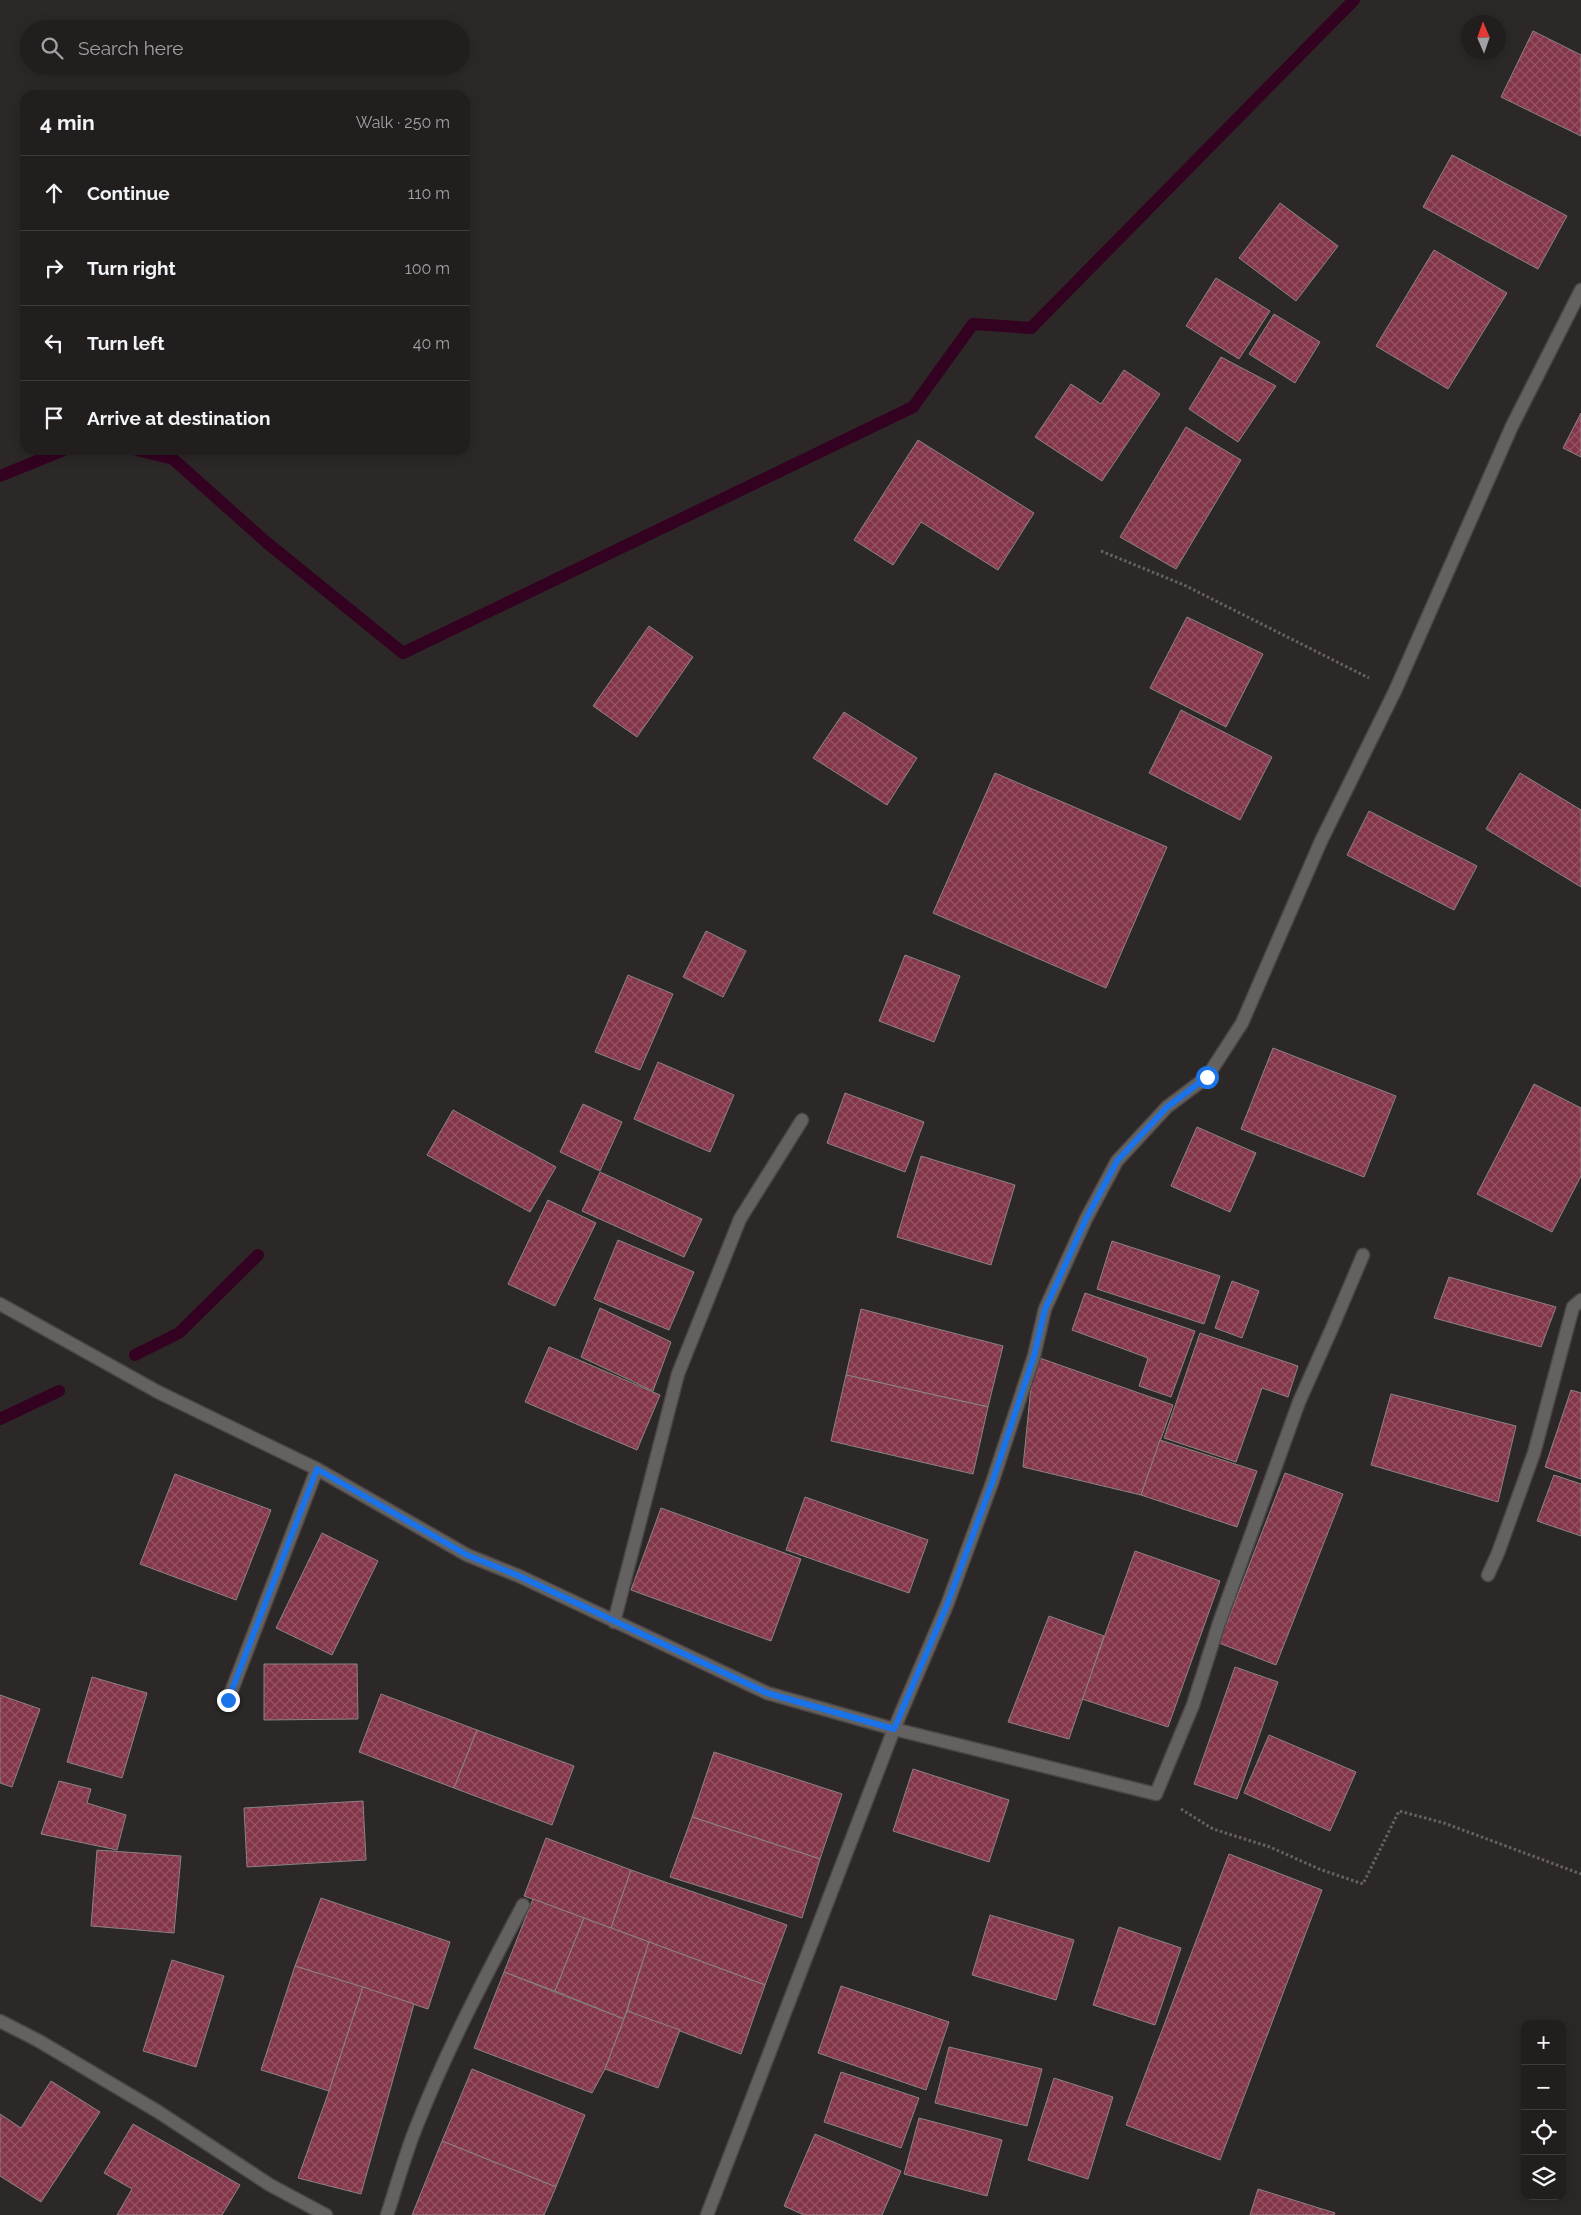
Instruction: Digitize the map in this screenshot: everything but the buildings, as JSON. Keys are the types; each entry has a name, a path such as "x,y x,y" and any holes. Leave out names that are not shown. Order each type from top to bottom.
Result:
{"street":[{"path":"707,2215 894,1729 947,1605 992,1483 1034,1356 1045,1309 1086,1219 1117,1161 1167,1107 1207,1077 1242,1023 1321,841 1395,690 1512,426 1581,290"},
{"path":"614,1622 678,1374 740,1219 802,1120"},
{"path":"0,1304 158,1392 317,1469 467,1555 519,1576 767,1693 894,1729 1156,1794 1193,1705 1219,1623 1298,1402 1363,1255"},
{"path":"1488,1574 1498,1553 1534,1453 1574,1307 1581,1300"},
{"path":"228,1700 317,1469"},
{"path":"387,2215 416,2126 447,2054 523,1905"},
{"path":"0,2021 39,2041 148,2106 270,2185 326,2215"}],"path":[{"path":"1101,551 1184,585 1395,690"},
{"path":"1156,1794 1213,1829 1270,1847 1319,1869 1363,1884 1399,1811 1444,1823 1581,1874"}],"waterway":[{"path":"157,455 173,459 266,542 403,653 913,407 973,324 1031,328 1354,0"},
{"path":"0,476 52,455"},
{"path":"135,1355 179,1333 258,1255"},
{"path":"0,1419 59,1391"}],"route":[{"path":"228,1700 317,1469 467,1555 519,1576 767,1693 894,1729 947,1605 992,1483 1034,1356 1045,1309 1086,1219 1117,1161 1167,1107 1207,1077"}]}
